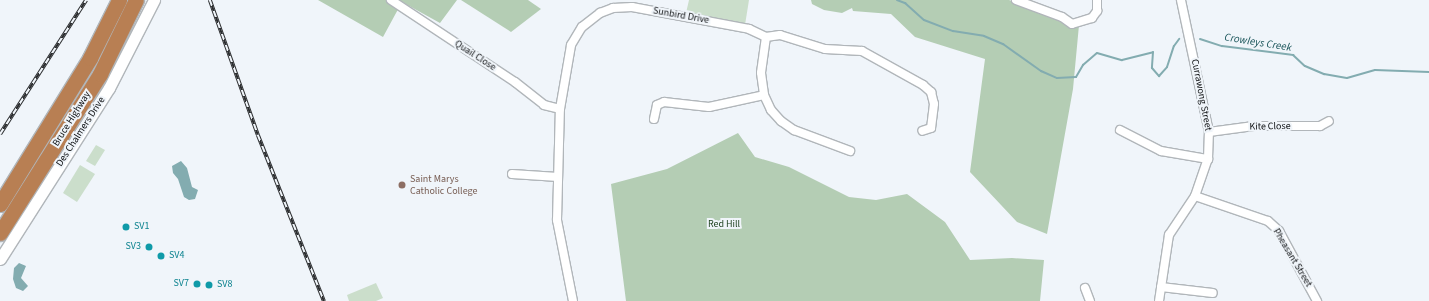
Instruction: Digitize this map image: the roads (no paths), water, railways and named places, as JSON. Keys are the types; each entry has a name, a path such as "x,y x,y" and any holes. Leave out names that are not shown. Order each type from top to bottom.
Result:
{"highway":[{"name":"Bruce Highway","path":"0,204 90,58 119,0"},
{"name":"Bruce Highway","path":"0,233 100,74 136,0"}],"main road":[{"name":"Des Chalmers Drive","path":"0,259 109,88 154,0"}],"street":[{"name":"Quail Close","path":"391,0 515,82 544,106 560,109"},
{"path":"1016,0 1062,17 1072,24 1092,18 1097,11 1097,0"},
{"name":"Currawong Street","path":"1159,301 1172,228 1195,196 1208,158 1209,132 1181,0"},
{"name":"Sunbird Drive","path":"573,301 557,220 560,109 565,92 567,58 574,38 588,21 606,10 625,7 650,10 749,29 766,37 777,34 825,48 862,51 923,85 931,92 934,104 931,128 922,131"},
{"path":"766,37 761,65 764,95 771,110 787,126 850,151"},
{"path":"654,119 657,105 664,102 709,107 764,95"},
{"name":"Kite Close","path":"1209,132 1254,126 1320,126 1328,121"},
{"path":"1120,130 1161,152 1208,158"},
{"path":"512,174 558,177"},
{"name":"Pheasant Street","path":"1195,196 1268,221 1279,231 1317,301"},
{"path":"1161,287 1213,293"},
{"path":"1085,288 1090,301"}],"water":[{"path":"181,161 187,168 192,187 198,190 195,199 189,200 184,197 178,179 173,173 172,166"},
{"path":"19,263 26,266 21,278 28,286 23,291 16,288 13,279 14,268"}],"waterway":[{"name":"Crowleys Creek","path":"897,0 905,3 924,20 953,31 984,36 1003,44 1041,71 1057,78 1076,77 1083,65 1097,53 1122,60 1153,52 1152,68 1159,76 1167,67 1174,46 1179,39"},
{"name":"Crowleys Creek","path":"1200,39 1222,46 1293,55 1305,66 1324,74 1347,78 1375,70 1429,72"}],"railway":[{"path":"0,134 86,0"},
{"path":"210,0 258,135 324,301"}],"place":[{"name":"Saint Marys Catholic College","path":"402,185"},
{"name":"SV1","path":"126,227"},
{"name":"SV3","path":"149,247"},
{"name":"SV4","path":"161,256"},
{"name":"SV7","path":"197,284"},
{"name":"SV8","path":"209,285"}],"park label":[{"name":"Red Hill","path":"724,225"}]}
